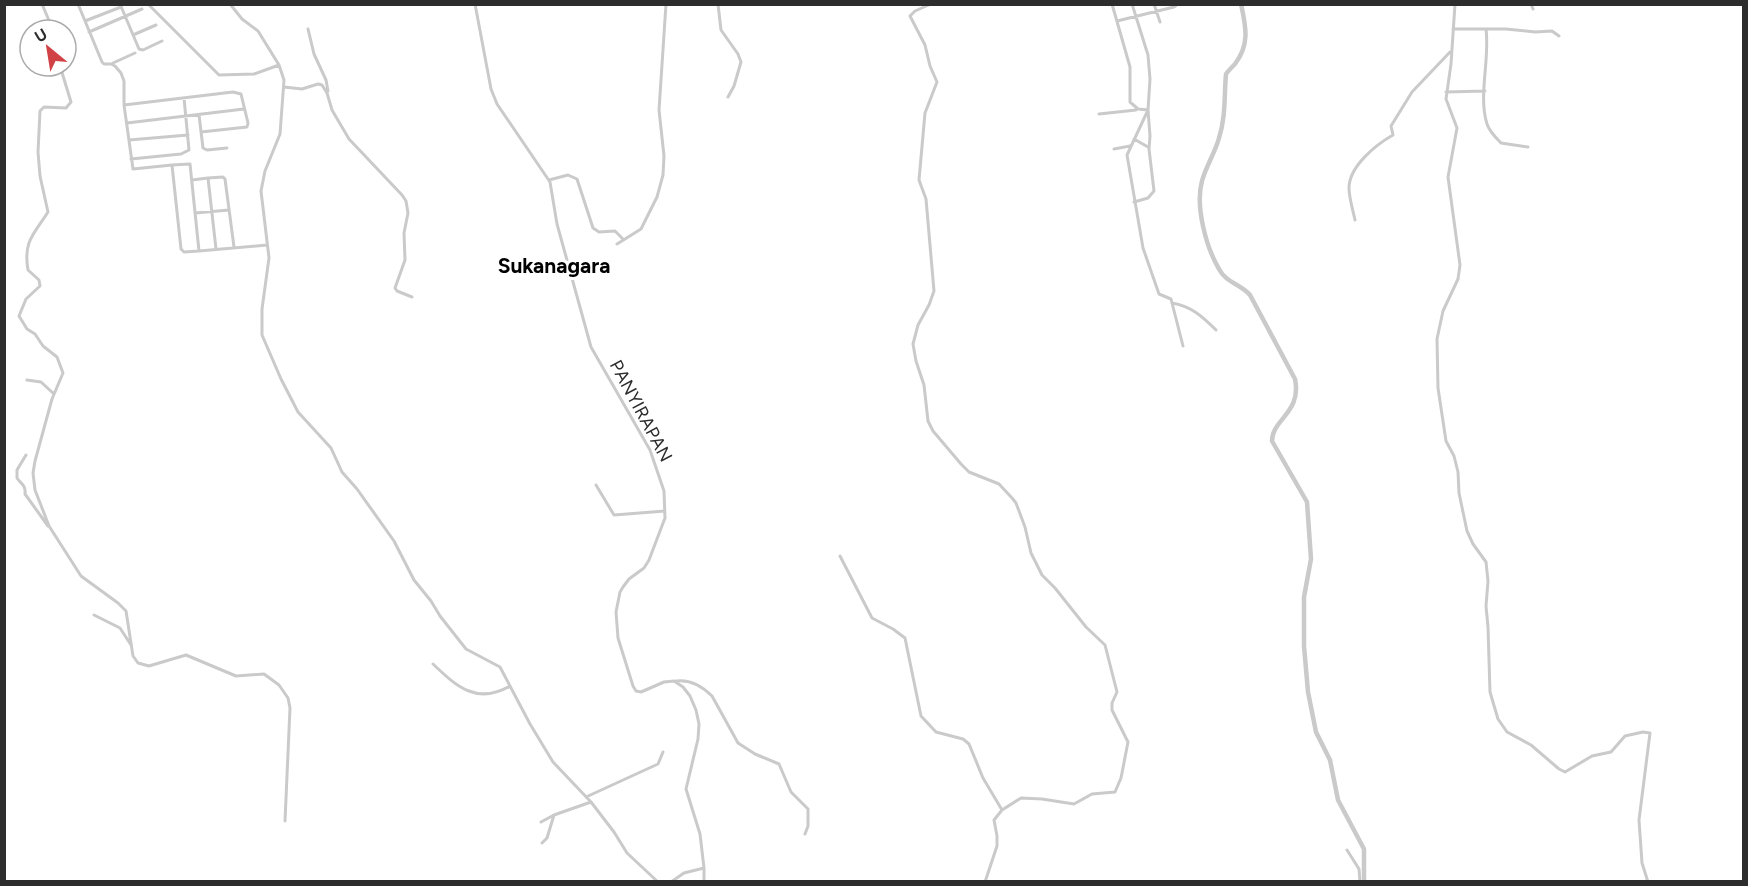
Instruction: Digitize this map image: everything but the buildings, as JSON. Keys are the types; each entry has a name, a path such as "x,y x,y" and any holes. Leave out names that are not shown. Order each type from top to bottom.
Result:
{"street":[{"path":"42,4 48,18"},
{"path":"78,4 103,64 111,64 135,52"},
{"path":"148,4 219,75 248,75 279,65"},
{"path":"230,4 242,19 258,32 284,75 278,141 265,171 261,191 268,245 262,335 270,356 300,416 331,448 342,472 394,541 414,580 428,596 440,616 466,649 500,667 553,762 591,802 627,853 658,882"},
{"name":"PANYIRAPAN","path":"475,4 491,88 497,104 549,180 557,224 591,347 650,450 663,486 665,511 649,560 629,579 620,592 616,625 624,660 636,691 641,692 668,681 674,681"},
{"path":"617,244 641,229 657,197 663,175 664,156 659,110 666,4"},
{"path":"718,4 720,30 738,54 741,62 728,98"},
{"path":"932,4 923,6 910,16 938,82 925,113 919,180 926,199 934,291 918,325 913,344 924,385 928,421 942,442 969,472 992,480 1006,490 1016,503 1025,527 1028,545 1042,575 1086,627 1104,641 1117,692 1112,703 1112,710 1128,742 1121,778 1115,792 1092,794 1074,804 1021,798 1002,810 994,820 998,836 997,846 985,882"},
{"path":"1112,4 1130,67 1130,102 1138,110"},
{"path":"1132,4 1150,67 1149,149 1154,191 1148,198 1134,202"},
{"path":"1154,4 1160,22"},
{"path":"1118,21 1178,4"},
{"path":"1241,4 1247,29 1246,41 1235,64 1226,74 1226,105 1219,139 1202,181 1200,195 1202,220 1209,249 1219,270 1225,278 1250,295 1295,379 1297,395 1274,431 1272,441 1307,502 1311,559 1304,597 1304,646 1308,692 1316,732 1331,762 1338,800 1364,849 1364,882"},
{"path":"1455,4 1446,92 1448,106 1457,128 1448,177 1460,265 1458,279 1443,311 1437,339 1438,388 1446,441 1454,456 1467,531 1486,562 1488,581 1485,606 1490,692 1498,719 1507,732 1531,745 1565,772 1592,756 1610,753 1625,736 1643,732 1650,733 1639,820 1642,860 1648,882"},
{"path":"1531,4 1533,9"},
{"path":"85,21 121,6 139,49 162,41"},
{"path":"89,32 142,9"},
{"path":"132,35 156,25"},
{"path":"308,29 314,54 327,81 330,105 349,139 406,201 408,213 404,233 405,260 395,288 412,297"},
{"path":"1453,29 1551,31 1556,32 1559,36"},
{"path":"1486,29 1487,125 1501,143 1528,147"},
{"path":"1355,220 1349,186 1353,173 1380,143 1393,135 1391,125 1412,92 1452,51"},
{"path":"111,64 118,68 123,78 130,159 134,170 188,163 192,180 199,251"},
{"path":"64,78 71,102 66,108 44,107 40,111 38,152 40,176 48,212 35,228 26,254 28,270 39,280 40,286 26,298 19,315 27,329 35,334 43,346 59,361 62,377 54,394 33,473 34,490 50,526 85,581 126,611 134,660 149,666 186,656 236,676 264,674 279,685 288,698 290,708 285,821"},
{"path":"284,87 302,89 320,84 327,93"},
{"path":"1446,92 1485,91"},
{"path":"124,105 238,93 242,96 247,127 201,132"},
{"path":"130,159 184,153 189,150 184,98"},
{"path":"127,123 245,109"},
{"path":"1099,114 1148,110"},
{"path":"1148,110 1127,155 1134,202 1149,269 1160,294 1170,298 1183,346"},
{"path":"199,115 204,150 227,148"},
{"path":"129,140 188,135"},
{"path":"1134,139 1149,149"},
{"path":"1114,149 1130,146"},
{"path":"172,165 181,249 184,252 268,245"},
{"path":"549,180 568,175 577,179 593,228 599,232 615,231 621,239 625,240"},
{"path":"208,178 216,249"},
{"path":"192,180 224,178 234,247"},
{"path":"195,213 229,210"},
{"path":"1172,303 1189,307 1216,330"},
{"path":"27,380 41,382 54,394"},
{"path":"26,456 17,470 17,478 22,482 26,489 25,494 41,519 50,526"},
{"path":"596,485 614,515 665,511"},
{"path":"840,556 872,618 901,633 905,638 919,709 924,721 936,732 963,739 969,744 982,778 1002,810"},
{"path":"94,615 120,628 131,647"},
{"path":"433,664 472,694 487,694 510,686"},
{"path":"674,681 685,680 706,689 738,743 779,764 791,792 808,808 808,826 805,834"},
{"path":"674,681 690,696 699,724 698,739 686,789 700,834 704,882"},
{"path":"586,797 657,764 663,752"},
{"path":"541,822 591,802"},
{"path":"542,843 547,838 554,815"},
{"path":"1347,850 1359,869 1360,882"},
{"path":"671,882 684,873 704,868"}],"district":[{"name":"Sukanagara","path":"554,265"}]}
